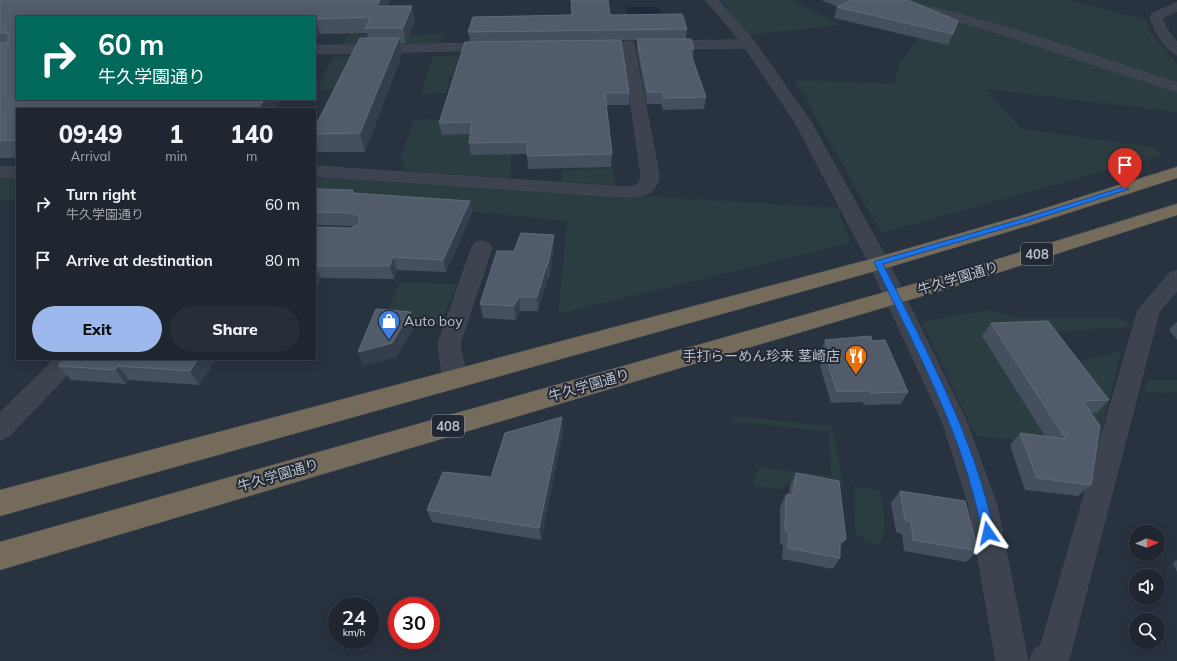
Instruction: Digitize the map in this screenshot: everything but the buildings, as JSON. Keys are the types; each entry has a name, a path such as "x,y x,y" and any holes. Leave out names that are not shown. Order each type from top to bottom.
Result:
{"highway":[{"name":"408","path":"0,503 1028,220 1177,172"},
{"name":"牛久学園通り","path":"0,556 896,297 1177,209"}],"street":[{"path":"712,0 749,44 803,122 896,297 955,423 983,506 1012,661"},
{"path":"878,0 960,18 1006,31 1177,88"},
{"path":"1177,6 1156,17 1160,29 1177,51"},
{"path":"316,171 625,192 644,189 649,184 650,174 633,45 749,44"},
{"path":"316,50 504,47"},
{"path":"0,172 16,172"},
{"path":"454,378 450,344 482,247"},
{"path":"1045,661 1054,655 1149,310 1177,278"},
{"path":"0,429 68,360"}],"shaded area":[{"path":"721,0 792,0 840,25 747,35"},
{"path":"886,0 1069,0 1146,20 1150,32 1177,64 1177,84"},
{"path":"939,15 972,23 1177,91 1177,112 985,89 1022,129 1152,147 1162,155 881,233 795,80 894,84 900,63 919,37"},
{"path":"359,31 358,34 386,34 392,44 342,45 349,32"},
{"path":"445,34 442,43 405,43 408,35"},
{"path":"518,54 477,77 449,78 446,93 421,94 433,56"},
{"path":"370,56 345,89 317,90 334,57"},
{"path":"414,119 514,122 510,178 406,171 400,160"},
{"path":"613,168 616,185 562,182 562,170"},
{"path":"316,176 838,208 850,243 558,314 567,221 316,196"},
{"path":"0,177 16,177 16,200 0,201"},
{"path":"399,283 457,284 440,325 385,320"},
{"path":"988,310 1018,318 1120,318 1134,327 1033,333 1069,362 1121,352 1098,447 976,436 922,322"},
{"path":"1148,380 1177,380 1177,393 1144,392"},
{"path":"733,416 832,426 844,489 786,483 782,489 755,487 753,481 759,467 831,476 829,431 733,422"},
{"path":"854,486 881,491 885,526 880,544 868,542 855,533"}],"water":[{"path":"626,7 659,7 664,26 629,23"}],"place":[{"name":"Auto boy","path":"389,340"},
{"name":"手打らーめん珍来 茎崎店","path":"856,376"}],"route":[{"path":"988,533 983,506 955,423 878,262 1028,220 1125,189"}]}
